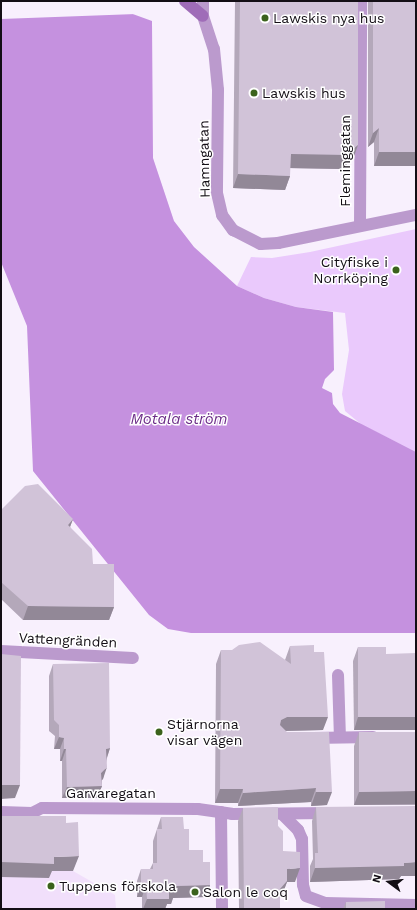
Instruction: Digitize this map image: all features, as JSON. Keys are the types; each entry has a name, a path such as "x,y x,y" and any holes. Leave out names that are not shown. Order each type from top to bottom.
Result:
{"main road":[{"path":"185,1 203,16"}],"street":[{"name":"Hamngatan","path":"203,1 203,16 214,49 218,90 217,193 222,215 233,230 262,244 298,240 360,225 416,215"},
{"name":"Fleminggatan","path":"360,225 361,1"},
{"name":"Vattengränden","path":"1,651 132,658"},
{"path":"338,675 340,737"},
{"path":"304,738 385,738"},
{"name":"Garvaregatan","path":"1,812 32,813 42,808 198,809 221,812 282,814 340,812"},
{"path":"221,812 222,909"},
{"path":"282,814 298,830 302,839 302,885 306,896 325,903 416,905"}],"shaded area":[{"path":"416,229 416,452 362,425 345,411 342,394 349,350 345,313 296,307 264,298 237,286 251,257 272,258 310,252"},
{"name":"Tuppens förskola","path":"1,871 35,877 35,871 73,871 115,895 116,909 1,909"}],"water":[{"name":"Motala ström","path":"1,1 130,13 152,21 153,158 174,221 194,247 237,286 264,298 296,307 333,312 334,370 325,379 322,388 332,393 333,404 340,413 416,452 416,633 191,633 168,629 149,615 33,471 27,326 1,262"}],"pier":[{"path":"1,1 131,1 132,12 136,14 1,19"}],"building":[{"path":"240,1 358,1 358,145 346,155 291,154 290,176 238,174"},
{"path":"373,1 416,1 416,152 379,152 379,128 373,133"},
{"path":"38,484 73,519 68,525 92,549 93,564 114,564 114,607 28,606 1,582 1,510 25,486"},
{"path":"260,642 291,664 290,646 314,645 314,652 324,652 328,717 287,717 281,720 280,725 287,732 329,732 332,792 316,792 316,788 243,793 243,789 220,789 221,650 232,650 239,645"},
{"path":"358,647 386,647 386,654 416,653 416,717 358,717"},
{"path":"1,654 21,656 20,785 1,785"},
{"path":"109,663 110,748 106,749 107,767 101,773 102,786 67,787 66,749 64,749 64,738 59,737 59,725 54,720 53,664"},
{"path":"359,732 416,732 416,791 359,792"},
{"path":"416,806 416,862 404,863 404,866 315,868 315,853 318,853 316,807"},
{"path":"278,807 278,826 283,831 283,851 300,852 300,868 287,869 287,881 280,889 280,909 244,909 243,808"},
{"path":"1,816 66,816 66,823 78,822 79,856 54,857 54,864 1,862"},
{"path":"161,817 183,817 184,829 189,829 189,850 203,850 203,862 210,862 210,885 175,886 175,892 169,892 169,899 147,899 146,885 141,885 141,869 153,869 153,863 157,863 157,829 162,829"},
{"path":"385,901 385,909 346,909 346,902"}],"place":[{"name":"Lawskis nya hus","path":"265,18"},
{"name":"Lawskis hus","path":"254,93"},
{"name":"Cityfiske i Norrköping","path":"396,270"},
{"name":"Stjärnorna visar vägen","path":"159,732"},
{"name":"Tuppens förskola","path":"51,886"},
{"name":"Salon le coq","path":"195,892"}]}
